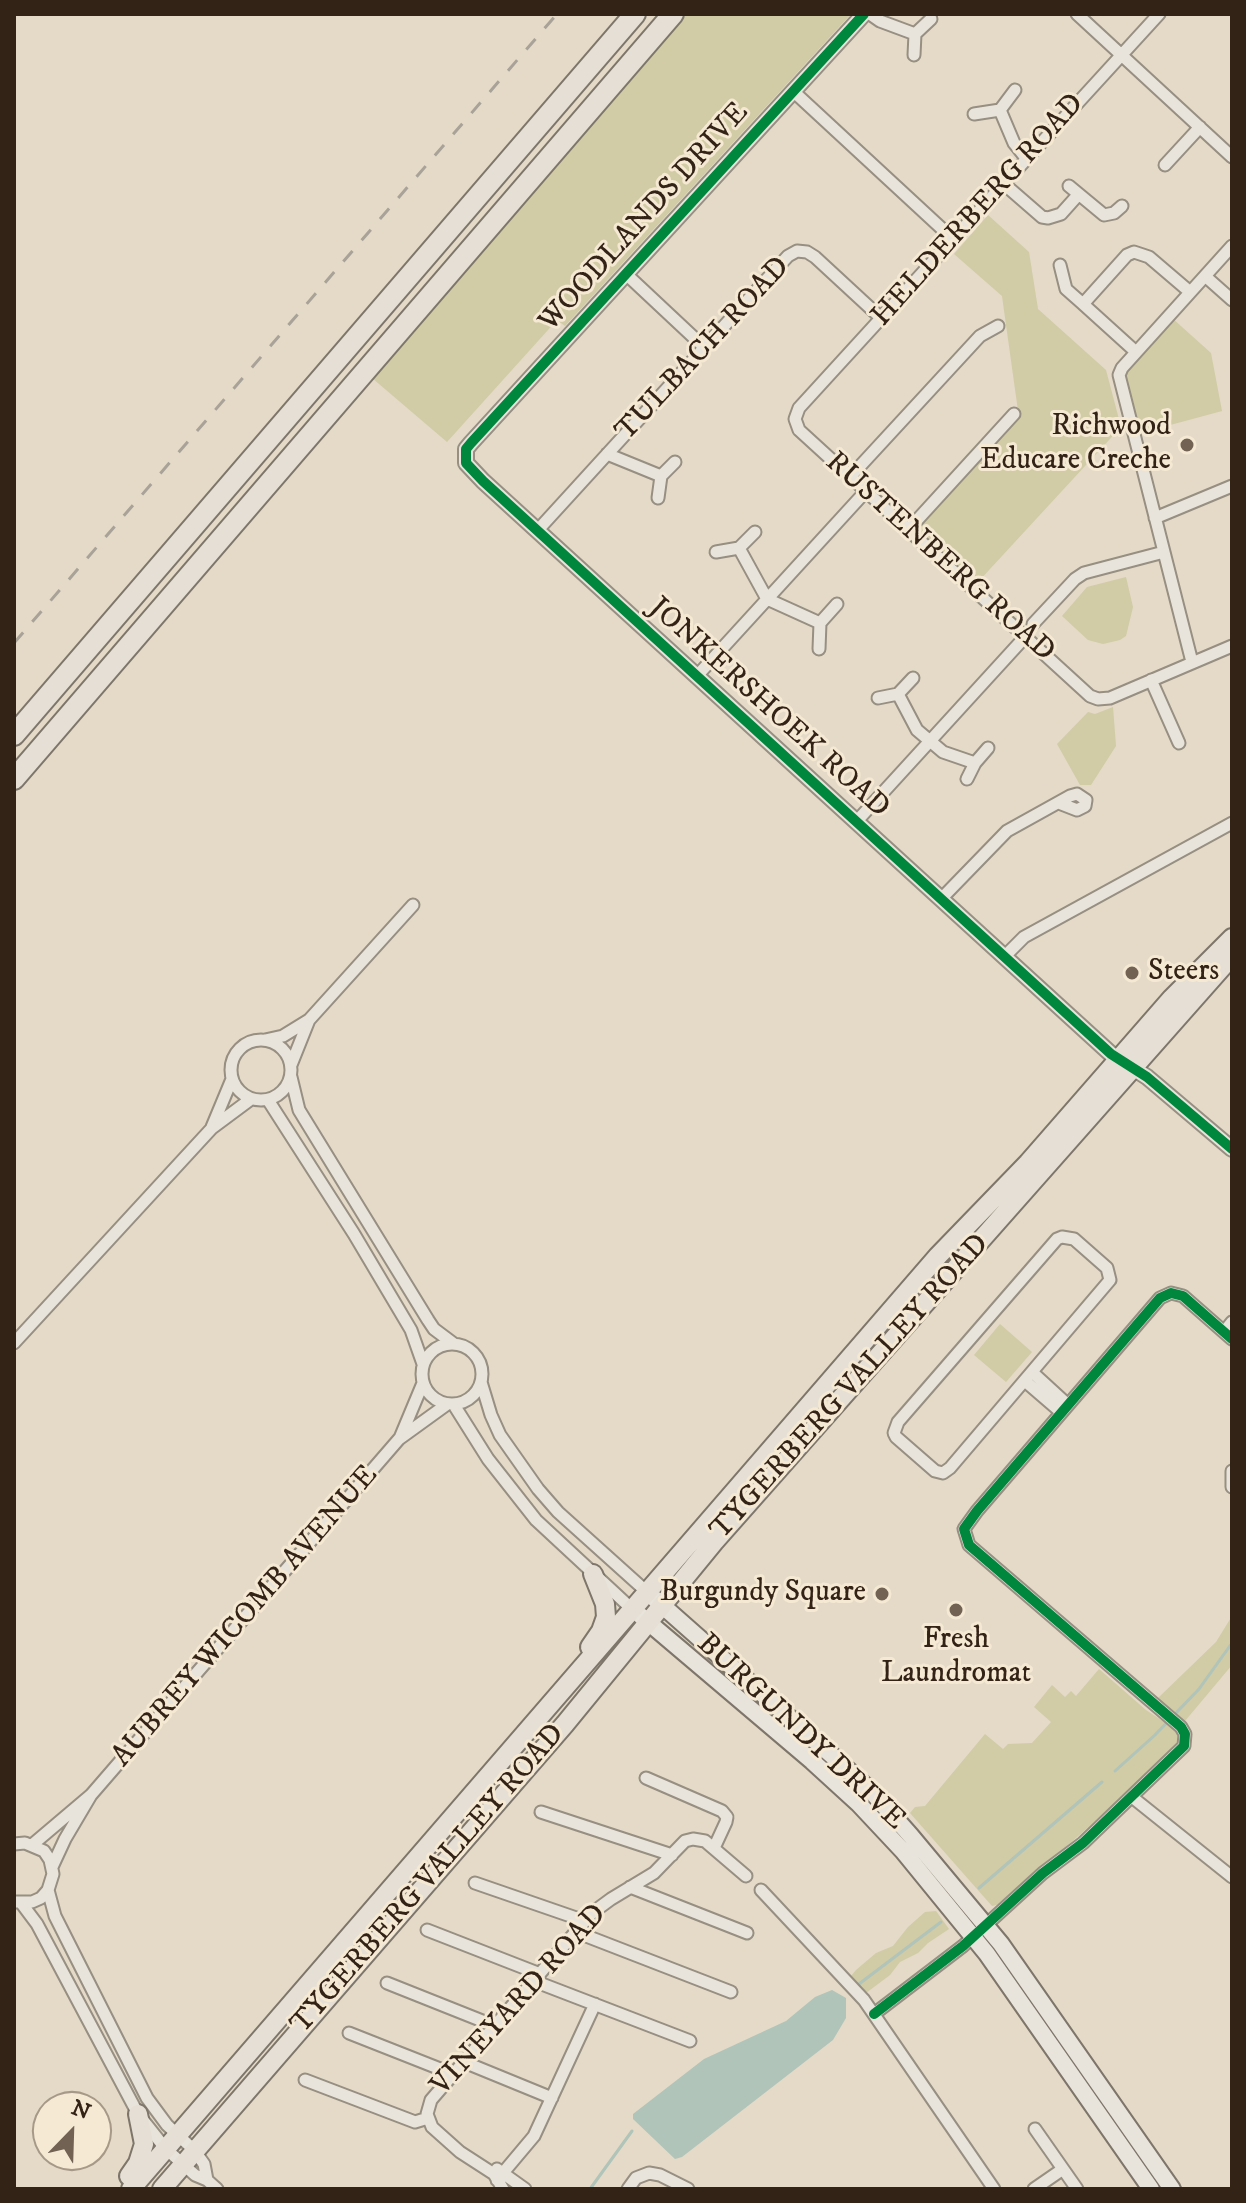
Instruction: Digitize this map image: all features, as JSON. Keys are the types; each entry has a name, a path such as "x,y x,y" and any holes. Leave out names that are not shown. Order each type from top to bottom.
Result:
{"highway":[{"path":"14,735 635,14"},
{"path":"14,779 673,14"}],"main road":[{"name":"TYGERBERG VALLEY ROAD","path":"162,2189 565,1724 640,1616 938,1256 1028,1163 1172,998 1232,938"},
{"name":"TYGERBERG VALLEY ROAD","path":"654,1599 937,1289 1232,956"},
{"path":"549,1709 563,1680 601,1631 606,1617 605,1604 593,1574"},
{"name":"BURGUNDY DRIVE","path":"654,1599 872,1792 980,1930 1151,2189"},
{"name":"TYGERBERG VALLEY ROAD","path":"131,2189 549,1709 640,1616"},
{"name":"BURGUNDY DRIVE","path":"640,1616 858,1803 980,1930 1040,1996 1172,2189"},
{"path":"121,2189 143,2150 143,2132 138,2114"}],"street":[{"name":"WOODLANDS DRIVE","path":"465,457 471,443 864,14"},
{"path":"870,14 915,34"},
{"path":"1077,14 1232,157"},
{"name":"HELDERBERG ROAD","path":"799,408 1159,14"},
{"path":"914,55 915,34 931,19"},
{"path":"974,114 1000,110 1015,90"},
{"path":"793,91 953,239"},
{"path":"1000,110 1014,143 1026,158"},
{"path":"1165,165 1200,127"},
{"path":"1004,184 1042,217 1061,214 1074,190 1104,215 1114,213 1122,206"},
{"path":"1192,662 1119,382 1122,368 1232,246"},
{"name":"TULBACH ROAD","path":"537,531 788,256 797,251 815,257 881,318"},
{"path":"1083,304 1127,255 1134,252 1156,261 1190,292"},
{"path":"1060,265 1066,289 1136,352"},
{"path":"626,274 705,348"},
{"path":"1205,276 1232,300"},
{"path":"850,477 980,336 998,326"},
{"name":"RUSTENBERG ROAD","path":"799,408 795,419 799,430 1085,692 1098,699 1110,698 1151,680"},
{"path":"908,530 1014,414"},
{"path":"607,454 661,476"},
{"name":"JONKERSHOEK ROAD","path":"465,457 469,468 537,531 1117,1059"},
{"path":"658,498 661,476 675,462"},
{"path":"1155,518 1232,486"},
{"path":"696,677 866,491"},
{"path":"716,552 739,548 755,532"},
{"path":"739,548 767,599 820,623"},
{"path":"1033,624 1084,573 1164,552"},
{"path":"819,649 820,623 837,604"},
{"path":"856,822 1025,637"},
{"path":"1179,743 1151,680 1232,646"},
{"path":"878,698 898,694 913,678"},
{"path":"898,694 917,730 929,743 943,752 975,763"},
{"path":"967,779 988,748"},
{"path":"941,899 1007,831 1059,803"},
{"path":"1004,957 1024,937 1232,823"},
{"path":"212,1128 232,1079 232,1062 241,1048 248,1043 292,1032 309,1020 413,905"},
{"path":"232,1079 236,1087 251,1099 268,1100 283,1092 309,1020"},
{"path":"265,1040 280,1047 291,1071 299,1110 428,1320 434,1329 473,1353 479,1361 481,1382 500,1435 558,1512 654,1599"},
{"path":"1117,1059 1134,1068 1232,1149"},
{"path":"14,1343 212,1128 251,1099"},
{"path":"268,1100 411,1330 423,1364 423,1383 433,1398 450,1405 536,1520 640,1616"},
{"path":"1070,1237 1107,1268 1110,1280 1029,1377 946,1472 935,1471 894,1433 898,1422 1057,1239 1070,1237"},
{"path":"874,2014 1083,1843 1182,1749 1186,1738 1181,1727 975,1550 965,1538 964,1529 1163,1296 1171,1293 1183,1296 1229,1331"},
{"path":"423,1364 435,1349 454,1344"},
{"path":"1029,1377 1064,1409"},
{"path":"450,1405 470,1399 481,1382"},
{"name":"AUBREY WICOMB AVENUE","path":"399,1439 423,1383"},
{"name":"AUBREY WICOMB AVENUE","path":"48,1890 52,1867 91,1795 399,1439 450,1405"},
{"path":"1232,1471 1232,1487"},
{"path":"646,1778 722,1811 727,1817 726,1822 714,1848 746,1876"},
{"name":"AUBREY WICOMB AVENUE","path":"20,1842 91,1795"},
{"path":"1132,1797 1232,1877"},
{"path":"541,1812 672,1855"},
{"name":"VINEYARD ROAD","path":"525,2189 501,2180 460,2152 432,2127 428,2118 431,2100 599,1906 662,1867 685,1841 705,1841 714,1848"},
{"path":"20,1842 44,1851 52,1867"},
{"path":"475,1883 585,1921"},
{"path":"630,1887 747,1933"},
{"path":"48,1890 41,1898 18,1903 37,1924 138,2114 188,2156 204,2164 207,2180"},
{"path":"48,1890 55,1916 171,2141 188,2156 195,2175 217,2189"},
{"path":"761,1890 863,1998 994,2189"},
{"path":"427,1930 595,2004 690,2041"},
{"path":"576,1932 731,1992"},
{"path":"387,1983 495,2026"},
{"path":"501,2180 534,2136 595,2004"},
{"path":"349,2033 453,2074"},
{"path":"464,2062 552,2098"},
{"path":"305,2080 415,2122 428,2118"},
{"path":"1110,2131 1125,2120"},
{"path":"1035,2129 1077,2189"},
{"path":"1034,2189 1063,2169"},
{"path":"628,2189 636,2178 649,2173 688,2189"}],"shaded area":[{"path":"686,14 851,14 565,326 557,320 447,442 372,378"},
{"path":"988,215 1029,252 1038,309 1106,370 1121,427 978,582 972,576 968,577 922,535 921,524 1019,418 1002,296 954,254"},
{"path":"1172,318 1211,353 1222,411 1137,434 1124,374"},
{"path":"1126,577 1133,607 1126,636 1120,640 1103,644 1088,640 1062,616 1087,587"},
{"path":"1113,707 1116,746 1091,785 1080,785 1057,744 1088,712 1095,714"},
{"path":"1000,1324 1032,1352 1006,1382 974,1355"},
{"path":"1232,1616 1232,1665 1185,1721 1158,1698 1216,1642"},
{"path":"1099,1669 1146,1710 1178,1731 1181,1740 1177,1749 1001,1904 992,1906 910,1813 915,1807 925,1806 985,1734 1003,1749 1008,1744 1032,1743 1051,1722 1034,1707 1052,1685 1065,1697 1071,1691 1076,1696"},
{"path":"936,1911 949,1929 918,1953 900,1962 890,1975 866,1993 851,1976 856,1970 876,1953 893,1946 925,1912"},
{"path":"832,1990 846,1998 846,2018 833,2040 682,2157 675,2159 633,2119 633,2114 704,2059 786,2021 815,1997"}],"waterway":[{"path":"1115,1771 1199,1689 1232,1643"},
{"path":"979,1888 1102,1782"},
{"path":"855,1987 941,1922"},
{"path":"590,2189 632,2131"}],"railway":[{"path":"14,643 557,14"}],"cycle path":[{"path":"864,14 471,443 466,449 466,463 1111,1054 1147,1077 1232,1149"},
{"path":"874,2014 963,1946 1043,1873 1083,1843 1184,1746 1185,1734 1181,1727 969,1545 964,1529 1160,1298 1171,1293 1183,1296 1232,1339"}],"place":[{"name":"Richwood Educare Creche","path":"1187,445"},
{"name":"Steers","path":"1132,973"},
{"name":"Burgundy Square","path":"882,1594"},
{"name":"Fresh Laundromat","path":"956,1610"}]}
